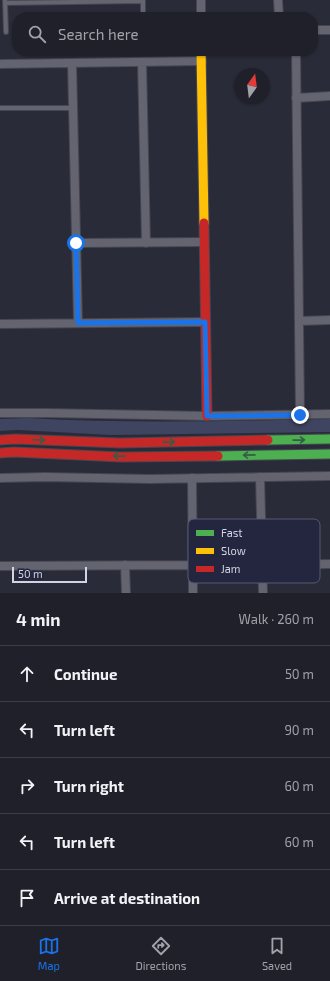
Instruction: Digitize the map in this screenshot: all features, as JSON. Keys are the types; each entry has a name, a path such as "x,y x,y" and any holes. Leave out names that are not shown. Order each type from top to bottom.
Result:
{"street":[{"path":"201,0 201,12"},
{"path":"278,0 279,12"},
{"path":"318,30 330,30"},
{"path":"202,56 207,416"},
{"path":"296,56 300,415"},
{"path":"0,64 202,61"},
{"path":"142,62 146,243"},
{"path":"72,63 78,323"},
{"path":"296,98 330,96"},
{"path":"76,243 204,242"},
{"path":"299,321 330,320"},
{"path":"0,324 205,322"},
{"path":"0,413 207,416 330,414"},
{"path":"0,440 15,439 120,443 330,439"},
{"path":"0,453 14,452 121,457 330,454"},
{"path":"0,478 330,476"},
{"path":"260,477 261,519"},
{"path":"192,478 192,519"},
{"path":"320,564 330,564"},
{"path":"0,566 188,565"},
{"path":"125,566 126,593"},
{"path":"263,583 263,593"}],"lane":[{"path":"6,32 5,2 143,1 143,12"},
{"path":"0,108 73,108"}],"shaded area":[{"path":"28,418 104,421 330,419 330,432 111,435 18,430 0,431 0,419"}],"traffic: fast":[{"path":"268,440 330,439"},
{"path":"218,456 330,454"}],"traffic: slow":[{"path":"201,56 204,223"}],"traffic: jam":[{"path":"204,223 207,416"},
{"path":"0,440 15,439 120,443 268,440"},
{"path":"0,453 14,452 121,457 218,456"}],"route":[{"path":"76,243 78,323 205,322 207,416 300,415"}]}
